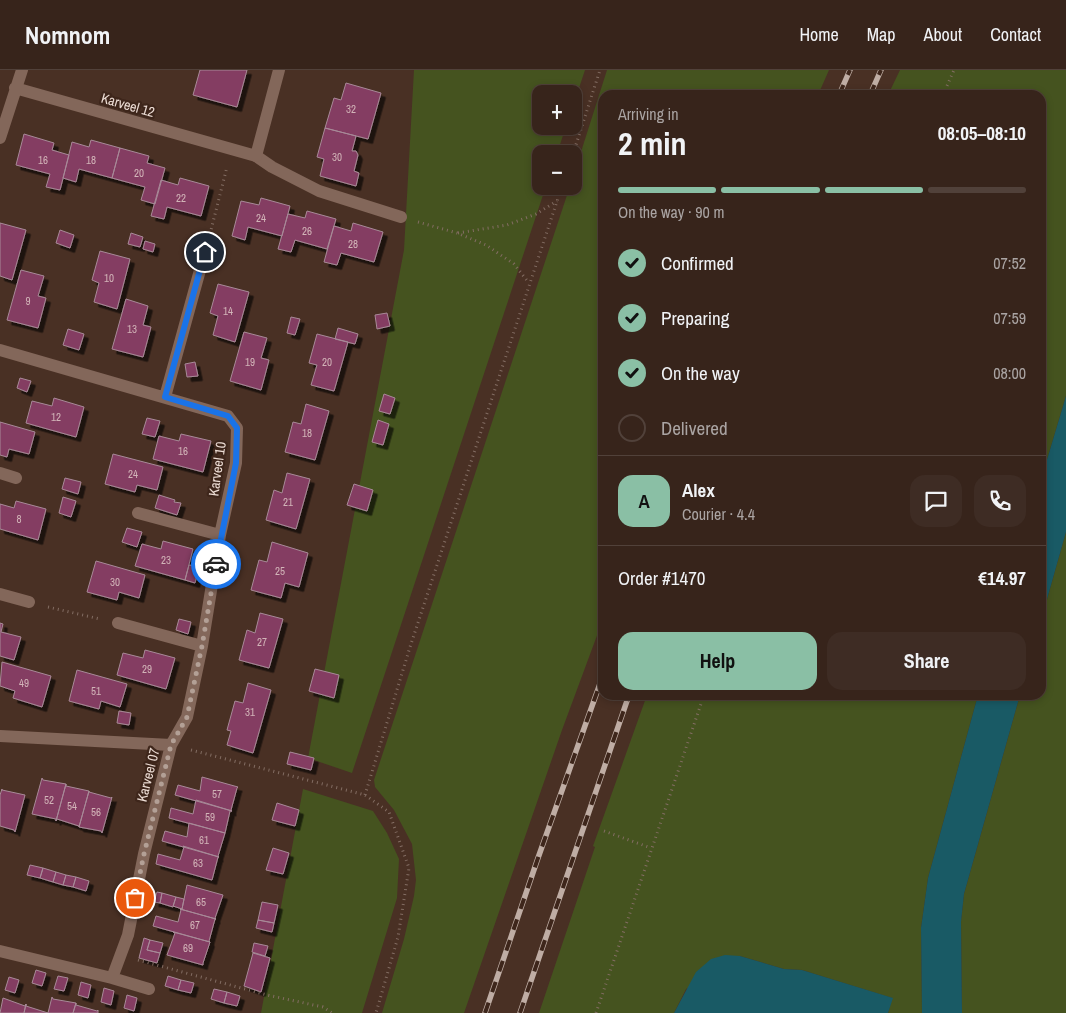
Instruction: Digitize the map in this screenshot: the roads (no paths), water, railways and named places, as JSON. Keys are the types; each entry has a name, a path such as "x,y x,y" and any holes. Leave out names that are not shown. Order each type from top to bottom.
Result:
{"street":[{"path":"0,138 22,70"},
{"path":"256,156 279,70"},
{"name":"Karveel 12","path":"15,88 256,156 272,167 319,191 401,217"},
{"path":"165,397 205,252"},
{"name":"Karveel 10","path":"0,350 228,416 237,428 236,463 220,535 202,646 187,717 171,745"},
{"path":"0,473 16,478"},
{"path":"138,513 220,535"},
{"path":"0,594 29,602"},
{"path":"118,623 202,646"},
{"name":"Karveel 07","path":"0,736 171,745 144,854 128,935 112,978"},
{"path":"0,951 112,978 149,989"}],"water":[{"path":"1066,396 1066,532 1046,603 1046,463"},
{"path":"977,700 1019,700 964,894 961,922 962,1013 922,1013 921,928 928,878"},
{"path":"725,955 740,956 784,969 802,970 893,998 888,1013 674,1013 696,972 711,959"}],"railway":[{"path":"841,90 850,70"},
{"path":"872,90 881,70"},
{"path":"485,1013 598,689"},
{"path":"520,1013 627,700"}]}
